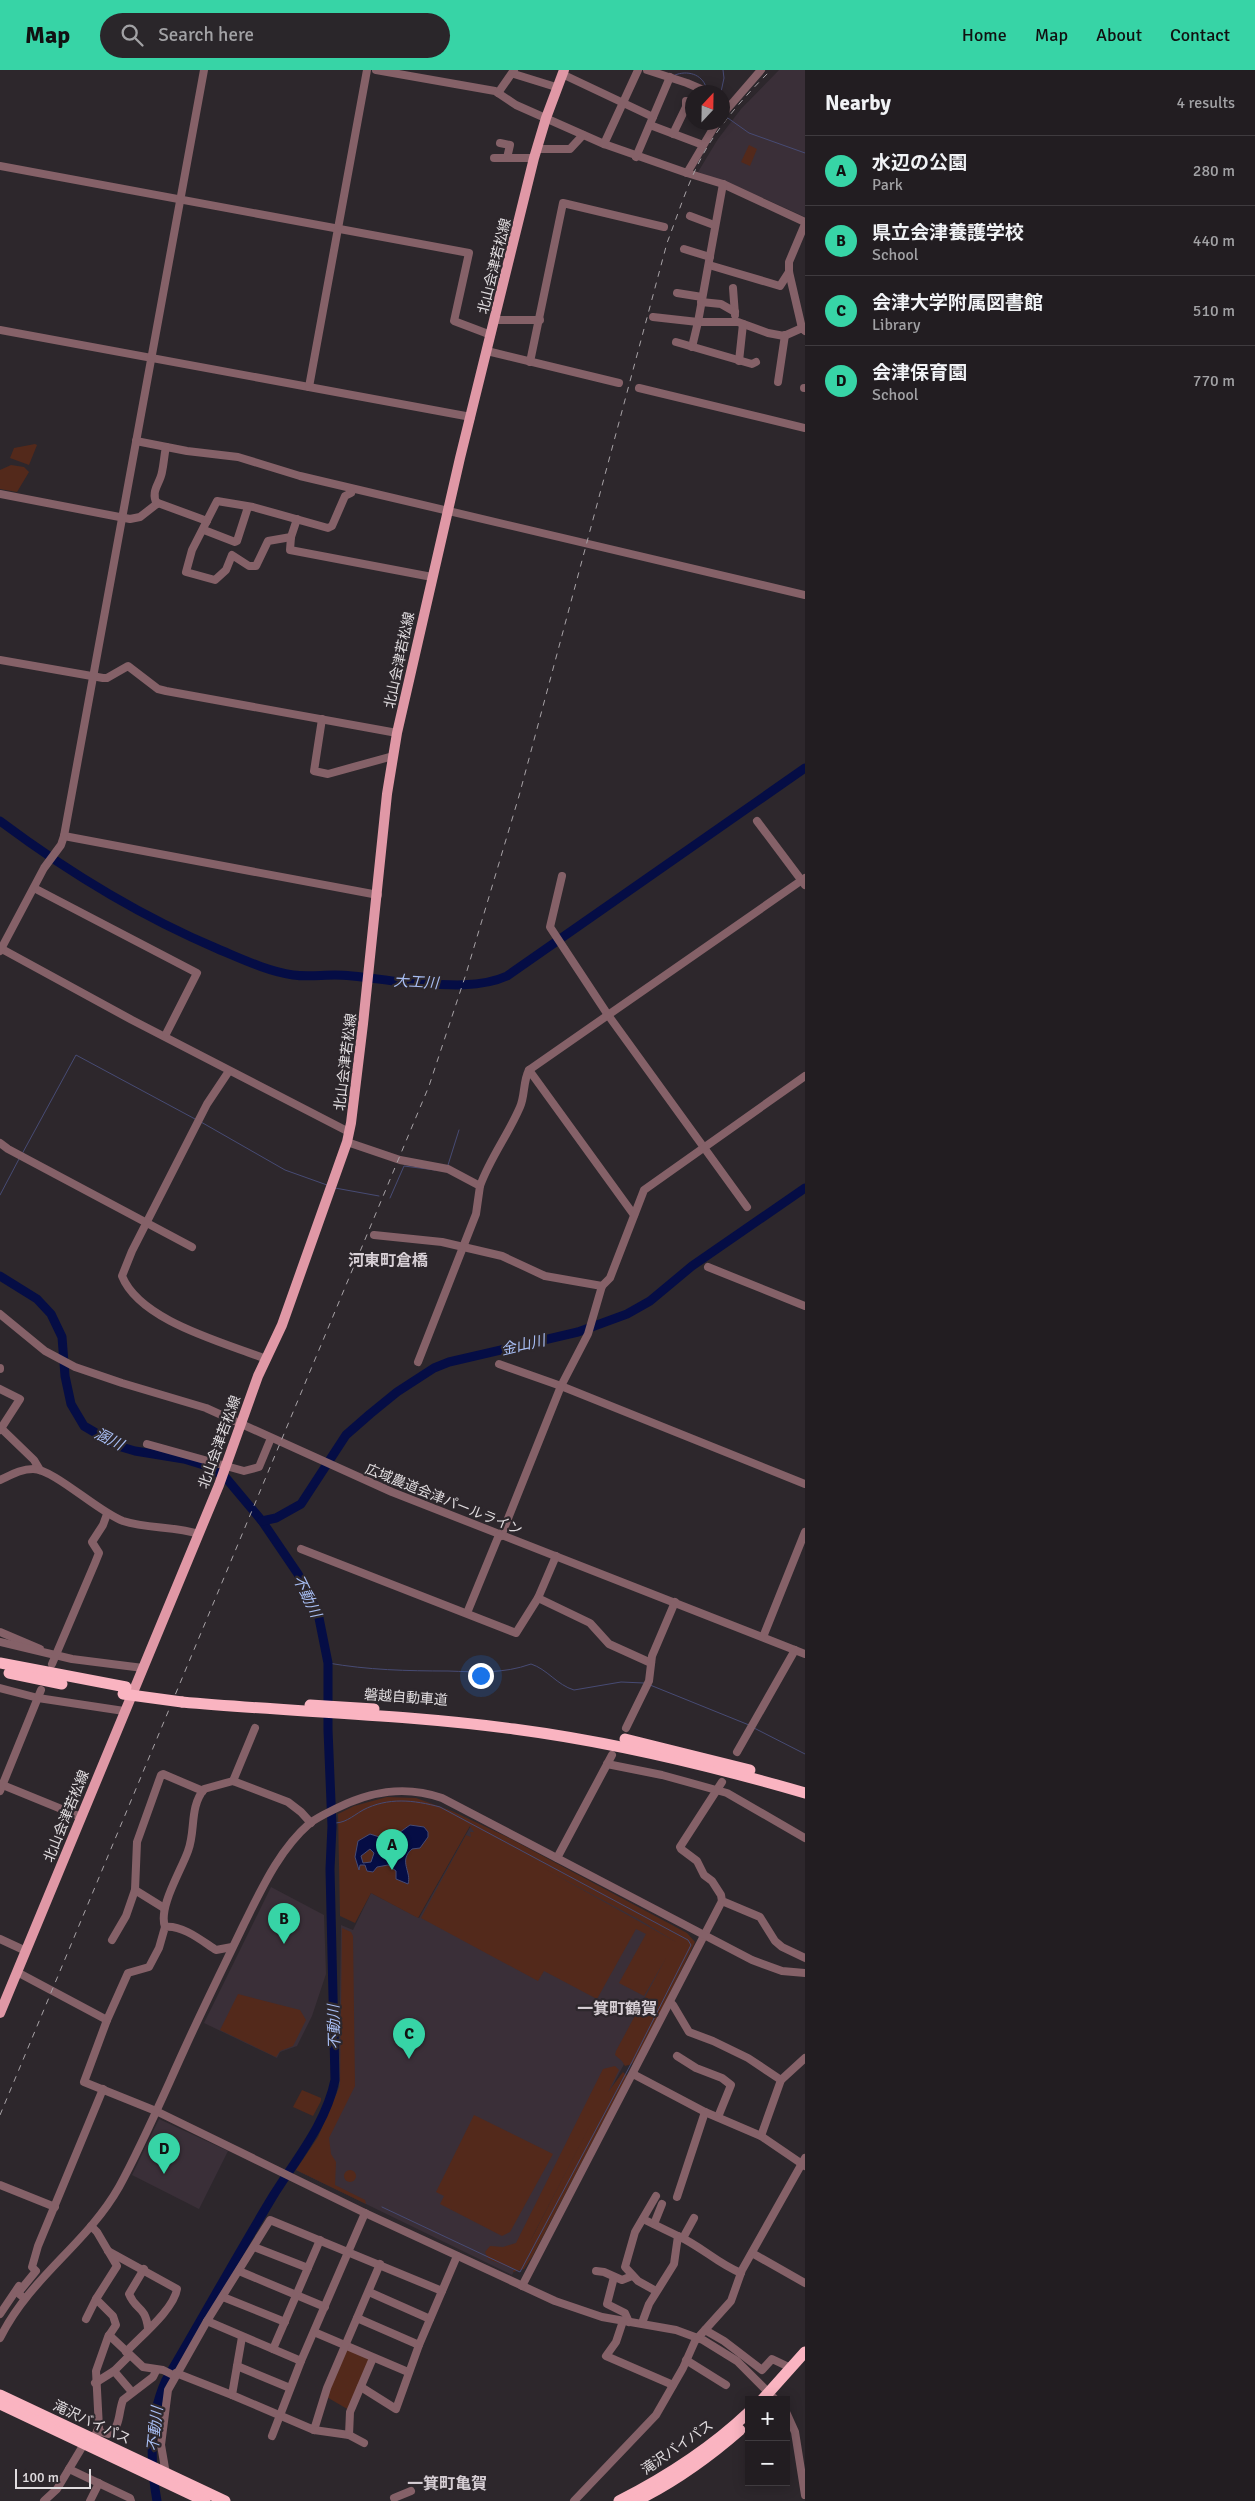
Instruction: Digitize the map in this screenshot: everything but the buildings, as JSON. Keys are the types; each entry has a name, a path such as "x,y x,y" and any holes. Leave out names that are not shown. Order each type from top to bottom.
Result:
{"highway":[{"name":"磐越自動車道","path":"0,1663 124,1691"},
{"name":"磐越自動車道","path":"0,1671 124,1691 183,1698 319,1710 467,1716 574,1730 689,1754 805,1785"},
{"name":"磐越自動車道","path":"336,1710 573,1738 687,1761 805,1793"},
{"path":"772,2396 790,2368 805,2352"},
{"path":"773,2396 805,2362"},
{"name":"滝沢バイパス","path":"0,2395 91,2438 198,2497 225,2501"},
{"name":"滝沢バイパス","path":"0,2404 91,2438"},
{"name":"滝沢バイパス","path":"618,2501 674,2471 745,2415"},
{"name":"滝沢バイパス","path":"636,2501 701,2462 745,2425"}],"main road":[{"name":"北山会津若松線","path":"0,2013 219,1485 266,1359 282,1326 348,1137 378,895 387,794 397,733 432,577 494,320 536,153 556,87 563,72"}],"street":[{"path":"204,70 64,836 61,845 48,862 0,949 165,1036 348,1137 400,1160 446,1169 480,1186"},
{"path":"309,387 367,70"},
{"path":"376,70 498,93 516,105 582,135 636,157 723,184 805,223 789,262 789,272 803,330 786,335 768,333 739,323 698,322 653,317"},
{"path":"604,144 638,70"},
{"path":"647,70 690,85"},
{"path":"731,104 762,70"},
{"path":"498,93 514,72 556,87"},
{"path":"563,72 623,103 674,134 703,145"},
{"path":"636,157 670,77"},
{"path":"674,134 685,109"},
{"path":"687,173 712,130"},
{"path":"494,158 507,158 570,149 582,135"},
{"path":"500,144 510,145 507,158"},
{"path":"0,166 469,253 454,321 491,335"},
{"path":"692,347 710,261 714,225 723,184"},
{"path":"530,362 564,203 664,228"},
{"path":"690,216 714,225"},
{"path":"684,249 710,261 780,286 789,272"},
{"path":"733,288 735,312 739,323 739,360"},
{"path":"677,293 721,304 735,312"},
{"path":"494,320 540,320"},
{"path":"0,330 471,417"},
{"path":"778,382 786,335"},
{"path":"676,342 752,364 756,362"},
{"path":"487,351 619,383"},
{"path":"639,388 805,428"},
{"path":"136,441 238,457 300,476 805,595"},
{"path":"157,504 154,495 162,472 162,462 166,447"},
{"path":"232,555 226,570 215,580 187,574 192,550 204,530 217,501 328,528 332,526 346,496 350,493"},
{"path":"0,494 130,519 140,517 157,504"},
{"path":"157,504 208,521"},
{"path":"204,530 226,539 237,541 248,507"},
{"path":"297,519 289,547 296,552 432,577"},
{"path":"226,539 232,555 249,566 256,566 268,541 291,537"},
{"path":"0,660 108,678 128,666 160,689 397,733"},
{"path":"322,719 314,772 328,774 393,756"},
{"path":"418,1362 476,1214 480,1186 488,1163 511,1128 520,1106 529,1070 804,881 757,821"},
{"path":"64,836 378,895"},
{"path":"562,876 550,927 608,1015 747,1207"},
{"path":"34,888 197,974 165,1036"},
{"path":"529,1070 634,1215"},
{"path":"229,1071 207,1104 148,1223 132,1251 122,1276 129,1289 147,1307 168,1320 266,1359"},
{"path":"468,1613 561,1386 588,1334 591,1318 602,1286 610,1278 644,1190 805,1076"},
{"path":"0,1143 192,1247"},
{"path":"374,1235 442,1242 502,1256 545,1276 602,1286"},
{"path":"708,1267 805,1306"},
{"name":"広域農道会津パールライン","path":"0,1314 33,1342 75,1367 206,1408 335,1468 500,1535 805,1654"},
{"path":"498,1364 561,1386 805,1484"},
{"path":"0,1389 20,1399 1,1429 34,1460 40,1470 107,1514 140,1525 181,1528 199,1534"},
{"path":"147,1444 244,1472 259,1467 271,1438"},
{"path":"0,1480 25,1469 40,1470"},
{"path":"52,1664 99,1553 92,1542 103,1525 107,1514"},
{"path":"763,1637 805,1532"},
{"path":"301,1549 516,1633 538,1598 556,1556"},
{"path":"538,1598 590,1623 609,1644 651,1663"},
{"path":"626,1728 646,1689 651,1663 663,1626 675,1602"},
{"path":"0,1632 56,1656"},
{"path":"0,1642 56,1656 143,1668"},
{"path":"737,1752 795,1650"},
{"path":"0,1688 124,1711"},
{"path":"40,1694 1,1786 81,1818"},
{"path":"233,1781 255,1728"},
{"path":"557,1858 612,1755"},
{"path":"607,1764 720,1786 727,1793 805,1838"},
{"path":"112,1940 126,1916 135,1890 137,1842 161,1775 163,1774 202,1791"},
{"path":"311,1823 288,1802 233,1781 208,1787 202,1791 195,1805 192,1823 194,1835 162,1914 165,1927 159,1948 149,1967 128,1973 107,2020 84,2082 156,2111 365,2213 578,2310 626,2322 642,2323 676,2330 698,2338 737,2361 769,2396"},
{"path":"522,2286 722,1900 721,1895 712,1881 704,1875 697,1861 680,1847 720,1786"},
{"path":"0,2338 24,2298 91,2226 118,2187 156,2111 232,1947 274,1866 311,1823 323,1814 358,1798 385,1791 408,1790 424,1792 451,1802 705,1936 776,1970 805,1973"},
{"path":"135,1890 164,1908"},
{"path":"722,1900 760,1917 775,1941 782,1947 805,1958"},
{"path":"165,1927 175,1927 195,1936 216,1950 232,1947"},
{"path":"0,1939 26,1950"},
{"path":"17,1972 107,2020"},
{"path":"670,2002 689,2032 748,2058 781,2080"},
{"path":"677,2056 696,2068 722,2078 731,2084 718,2117"},
{"path":"762,2136 781,2080 805,2058"},
{"path":"574,2501 656,2415 698,2338 731,2301 741,2274 803,2163 762,2136 705,2112 633,2074"},
{"path":"0,2314 32,2267 38,2246 104,2089"},
{"path":"677,2196 705,2112"},
{"path":"0,2185 54,2207"},
{"path":"656,2196 635,2232 626,2262 627,2271 656,2292"},
{"path":"654,2224 662,2204"},
{"path":"272,2436 290,2388 365,2213"},
{"path":"643,2218 699,2245 720,2263 741,2274"},
{"path":"642,2323 656,2292 674,2264 681,2237 694,2218"},
{"path":"163,2476 161,2445 168,2390 175,2374 270,2220 442,2291"},
{"path":"86,2319 117,2266 97,2232 91,2226"},
{"path":"273,2349 320,2240"},
{"path":"254,2247 308,2268"},
{"path":"95,2383 114,2371 148,2328 172,2302 177,2288 108,2251"},
{"path":"752,2254 805,2283"},
{"path":"361,2387 396,2409 408,2372 457,2256"},
{"path":"314,2430 322,2399 380,2264"},
{"path":"24,2298 18,2293 36,2271 32,2267"},
{"path":"144,2269 129,2294 132,2302 146,2315 148,2328"},
{"path":"239,2271 325,2307"},
{"path":"596,2271 626,2280 632,2276"},
{"path":"614,2277 607,2304 625,2313 626,2322 616,2342 606,2356 673,2385"},
{"path":"369,2292 430,2319"},
{"path":"222,2296 285,2322"},
{"path":"44,2501 57,2489 91,2438 96,2371 109,2335 116,2325 116,2320 96,2299"},
{"path":"357,2318 419,2345"},
{"path":"207,2321 301,2362"},
{"path":"705,2330 724,2341 762,2370 772,2358 790,2368"},
{"path":"314,2332 408,2372"},
{"path":"109,2335 143,2367 175,2374 280,2414 314,2430 349,2435 364,2443"},
{"path":"232,2395 242,2337"},
{"path":"349,2435 348,2418 374,2358"},
{"path":"686,2360 726,2385"},
{"path":"237,2366 290,2388"},
{"path":"91,2438 113,2432 118,2424 123,2400 160,2370"},
{"path":"114,2371 132,2392"},
{"path":"790,2419 801,2447 805,2495"},
{"path":"69,2469 130,2498 131,2501"},
{"path":"90,2501 99,2483"},
{"path":"394,2497 411,2491"}],"shaded area":[{"path":"779,70 805,70 805,217 734,185 698,172 718,139 725,130 730,130 730,123 741,109"},
{"path":"749,145 757,149 750,166 741,162"},
{"path":"37,445 29,465 10,458 14,448"},
{"path":"11,465 24,467 29,472 17,492 0,489 0,470"},
{"path":"387,1797 416,1798 452,1811 505,1836 687,1933 695,1942 640,2054 632,2064 625,2066 615,2055 616,2051 666,1958 644,1996 619,1983 646,1934 636,1929 597,1999 544,1971 538,1981 421,1918 466,1835 471,1837 470,1832 474,1832 470,1826 418,1918 371,1893 355,1923 340,1916 338,1814 354,1806","holes":["545,1869 640,1920 676,1942"]},
{"path":"473,1822 690,1940 512,2275 296,2170 318,2138 339,2087 341,1925 353,1930 371,1893 419,1918"},
{"path":"410,1825 424,1827 428,1832 428,1837 420,1848 412,1849 406,1858 408,1884 396,1879 396,1871 388,1865 377,1867 373,1872 367,1871 365,1865 360,1865 359,1870 355,1857 358,1841 370,1834 389,1840","holes":["370,1849 374,1853 371,1862 363,1863 361,1856"]},
{"path":"271,1887 324,1915 326,1974 312,2016 297,2046 280,2052 277,2058 204,2023"},
{"path":"342,1928 351,1932 353,1936 355,2086 329,2138 331,2154 336,2162 335,2185 365,2200 366,2204 296,2170 318,2137 340,2086"},
{"path":"238,1994 300,2010 306,2020 293,2046 280,2051 276,2057 220,2030"},
{"path":"615,2066 619,2070 608,2092 623,2072 627,2076 532,2257 524,2269 513,2272 514,2269 488,2259 485,2252 490,2246 503,2247 516,2243 603,2069","holes":["596,2114 535,2232 530,2241"]},
{"path":"302,2090 321,2098 313,2116 293,2107"},
{"path":"474,2115 553,2154 510,2232 502,2236 440,2204 444,2196 436,2192"},
{"path":"159,2119 228,2151 199,2209 132,2175"},
{"path":"348,2170 352,2170 356,2176 352,2182 348,2182 344,2178 344,2174"},
{"path":"346,2348 372,2358 349,2410 325,2396"}],"waterway":[{"path":"722,85 723,70"},
{"path":"675,75 684,73 694,74 705,85"},
{"path":"730,120 749,133 805,153"},
{"name":"大工川","path":"0,821 52,858 105,892 189,936 264,968 298,976 343,975 403,982 469,985 507,976 805,768"},
{"path":"22,1154 76,1055 195,1119"},
{"path":"201,1122 285,1170 327,1185"},
{"path":"448,1165 459,1130"},
{"path":"0,1195 19,1159"},
{"path":"390,1198 404,1166 435,1170"},
{"path":"335,1188 379,1196"},
{"name":"金山川","path":"262,1521 276,1518 301,1504 346,1435 397,1392 434,1368 449,1362 578,1332 627,1314 650,1301 692,1266 805,1188"},
{"name":"不動川","path":"0,1276 37,1299 51,1314 62,1337 65,1376 71,1404 84,1426 118,1446 135,1451 184,1459 207,1466 226,1478 262,1521 298,1574 318,1613 328,1663 335,2080 325,2111 309,2141 259,2219 166,2380 160,2394 154,2424 152,2455 157,2501"},
{"path":"328,1663 388,1670 480,1672 500,1671 531,1664 542,1669 562,1685 574,1690 621,1682 644,1683"},
{"path":"650,1685 749,1725"},
{"path":"754,1728 805,1754"},
{"path":"331,1823 344,1821 372,1806 391,1801 411,1801 440,1807 688,1940 691,1945 632,2062 520,2272 382,2207"}],"railway":[{"path":"0,2115 429,1086 466,974 519,796 667,243 692,178 711,141 739,104 771,70"}],"place":[{"name":"水辺の公園","path":"392,1870"},
{"name":"県立会津養護学校","path":"284,1944"},
{"name":"会津大学附属図書館","path":"409,2059"},
{"name":"会津保育園","path":"164,2174"}],"district":[{"name":"河東町倉橋","path":"388,1260"},
{"name":"一箕町鶴賀","path":"617,2008"},
{"name":"一箕町亀賀","path":"447,2483"}],"water label":[{"name":"溷川","path":"109,1439"}]}
